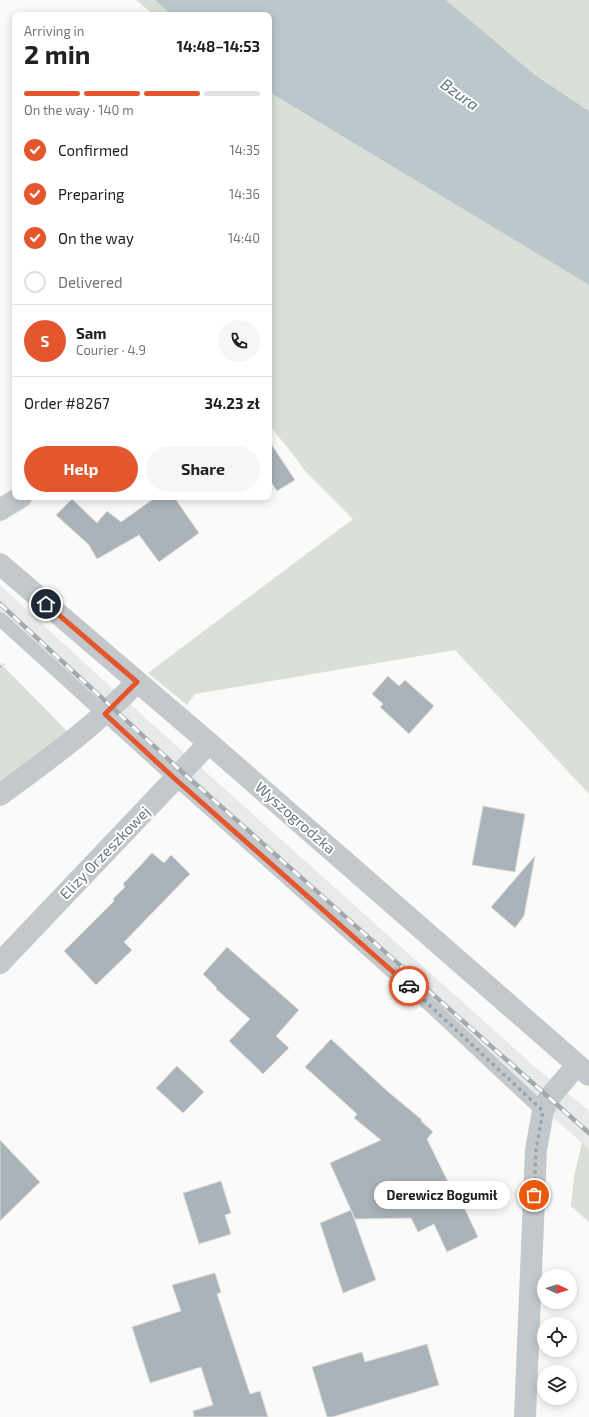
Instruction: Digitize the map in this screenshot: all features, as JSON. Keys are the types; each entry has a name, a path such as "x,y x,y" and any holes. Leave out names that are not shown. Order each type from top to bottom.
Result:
{"street":[{"path":"0,510 16,500"},
{"name":"Wyszogrodzka","path":"0,564 209,743 583,1070"},
{"path":"0,795 81,734 105,714 137,682"},
{"name":"Elizy Orzeszkowej","path":"0,963 155,800 174,778 209,743"},
{"path":"520,1416 536,1150 543,1111 549,1098 583,1070"}],"lane":[{"path":"0,618 174,778 431,1006 543,1111"}],"path":[{"path":"0,666 4,664"}],"shaded area":[{"path":"136,0 155,0 169,12 150,12"},
{"path":"446,0 589,0 589,111 535,75"},
{"path":"272,94 589,285 589,794 455,650 195,694 187,705 148,673 353,519 306,472 272,429"},
{"path":"0,585 102,679 535,1067 589,1111 589,1149 193,801 0,624"},
{"path":"0,663 71,735 0,787"},
{"path":"582,1143 589,1149 589,1222 571,1206 574,1177"}],"water":[{"name":"Bzura","path":"155,0 446,0 535,75 589,111 589,285 272,94 272,12 169,12"}],"building":[{"path":"272,446 295,480 277,491 272,484"},
{"path":"71,500 73,500 97,523 107,511 121,522 152,500 176,500 199,533 159,562 139,535 97,559 89,545 56,515"},
{"path":"388,676 399,686 405,680 434,706 409,734 380,707 383,704 372,694"},
{"path":"483,806 525,814 515,872 472,865"},
{"path":"152,853 164,863 171,855 190,874 124,942 132,950 96,985 64,951 114,901 113,899 125,887 123,884"},
{"path":"535,856 524,916 515,928 491,907"},
{"path":"227,947 299,1010 276,1036 289,1048 263,1074 229,1041 250,1019 216,989 217,988 203,974"},
{"path":"331,1039 386,1090 422,1120 421,1121 433,1132 427,1139 452,1190 455,1188 478,1237 447,1252 434,1224 418,1232 411,1218 355,1219 330,1163 381,1140 354,1118 357,1114 305,1067"},
{"path":"177,1066 204,1092 183,1113 156,1088"},
{"path":"0,1140 40,1182 0,1221"},
{"path":"221,1181 231,1213 225,1215 231,1234 199,1244 183,1193"},
{"path":"351,1210 376,1280 343,1293 320,1223"},
{"path":"215,1273 221,1292 217,1294 250,1394 260,1391 268,1417 194,1417 193,1411 213,1405 201,1367 150,1383 132,1327 181,1311 172,1285"},
{"path":"427,1344 439,1385 332,1417 327,1417 312,1367 362,1352 365,1362"}],"railway":[{"path":"0,604 181,771 589,1133"}],"way so far":[{"path":"409,986 543,1111 536,1150 534,1195"}],"place":[{"name":"Derewicz Bogumił","path":"534,1195"}],"route":[{"path":"46,604 137,682 113,708 105,714 174,778 409,986"}]}
